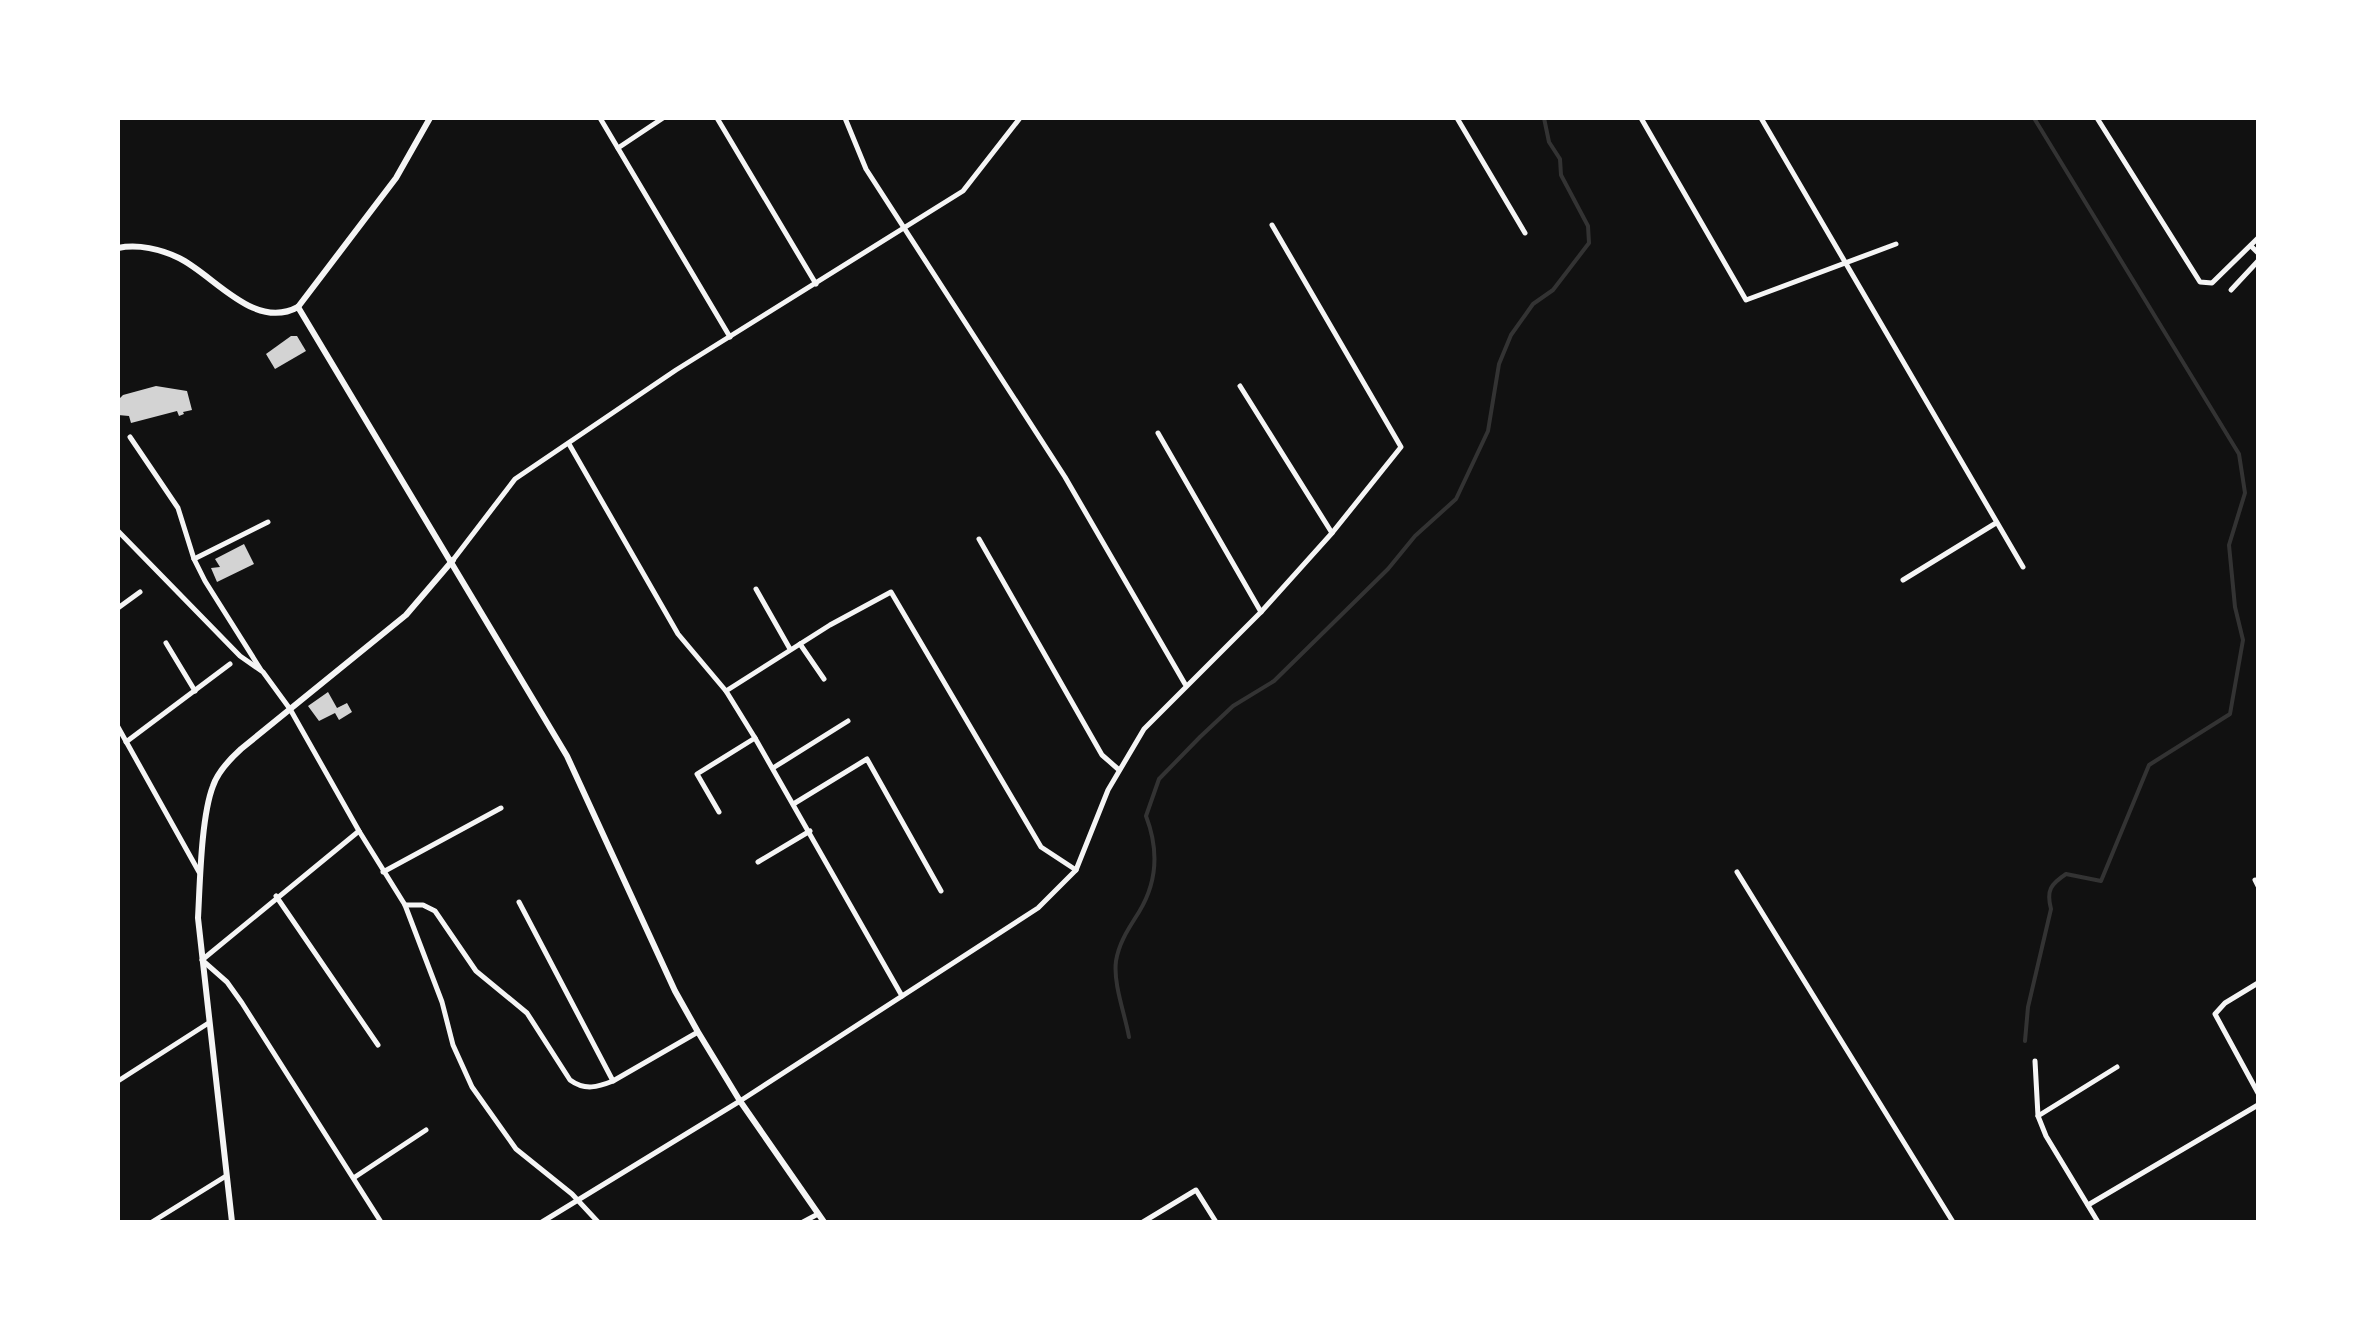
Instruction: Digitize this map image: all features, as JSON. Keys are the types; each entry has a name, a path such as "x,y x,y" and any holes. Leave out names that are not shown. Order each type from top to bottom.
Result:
{"street":[{"path":"118,248 154,249 182,259 252,307 284,312 298,307 396,178 430,118"},
{"path":"600,118 730,337"},
{"path":"618,148 663,118"},
{"path":"717,118 816,284"},
{"path":"845,118 866,168 1065,478 1186,686"},
{"path":"232,1222 198,918 210,795 218,774 241,749 406,616 505,489 730,337 962,191 1020,118"},
{"path":"1457,118 1525,233"},
{"path":"1640,118 1746,300 1896,244"},
{"path":"1761,118 2023,567"},
{"path":"2097,118 2196,279 2207,284 2218,278 2258,238"},
{"path":"542,1222 740,1101 1038,908 1076,870 1118,769 1144,729 1261,612 1332,533 1401,447 1272,225"},
{"path":"2251,246 2258,253"},
{"path":"2231,290 2258,261"},
{"path":"298,307 576,774 675,991 698,1032 740,1101 824,1222"},
{"path":"1240,386 1332,533"},
{"path":"1158,433 1261,612"},
{"path":"130,437 178,508 194,559 262,672 290,709 358,832 405,905 472,1087 516,1149 579,1200 598,1222"},
{"path":"569,444 678,634 726,690 755,738 902,996"},
{"path":"194,559 268,522"},
{"path":"1903,580 1996,523"},
{"path":"118,531 240,656 262,672"},
{"path":"980,539 1102,755 1118,769"},
{"path":"756,589 790,650"},
{"path":"118,608 140,592"},
{"path":"726,690 891,592 1041,847 1076,870"},
{"path":"166,643 195,691"},
{"path":"800,644 824,679"},
{"path":"122,740 230,664"},
{"path":"773,768 848,721"},
{"path":"118,727 200,874"},
{"path":"719,812 697,774 755,738"},
{"path":"794,804 867,758 942,891"},
{"path":"382,872 501,808"},
{"path":"758,862 810,831"},
{"path":"202,960 358,832"},
{"path":"1737,872 1952,1222"},
{"path":"276,896 378,1045"},
{"path":"519,902 614,1082"},
{"path":"405,905 423,905 435,912 476,971 527,1013 570,1080 586,1088 614,1082 698,1032"},
{"path":"202,960 242,1003 382,1222"},
{"path":"2258,983 2225,1003 2215,1014 2258,1093"},
{"path":"118,1081 208,1024"},
{"path":"2035,1062 2038,1116 2098,1222"},
{"path":"2038,1116 2117,1067"},
{"path":"2088,1206 2258,1105"},
{"path":"354,1178 426,1130"},
{"path":"152,1222 226,1176"},
{"path":"1143,1222 1196,1190 1216,1222"},
{"path":"803,1222 818,1214"}],"building":[{"path":"291,336 297,336 306,351 275,369 266,354"},
{"path":"156,386 187,391 192,410 179,416 177,411 131,423 129,416 118,415 118,400 123,395"},
{"path":"244,544 254,564 217,582 211,568 220,567 215,559"},
{"path":"328,692 337,708 347,703 352,712 339,720 335,713 319,721 308,706"}],"waterway":[{"path":"1129,1037 1116,961 1153,877 1155,853 1146,816 1159,779 1233,706 1274,681 1456,499 1488,431 1499,364 1511,335 1533,304 1553,290 1589,243 1588,226 1561,175 1560,159 1549,142 1544,118"},
{"path":"2025,1041 2028,1007 2051,909 2051,888 2066,874 2101,881 2149,765 2230,714 2243,640 2235,607 2229,545 2245,493 2239,454 2034,118"}]}
